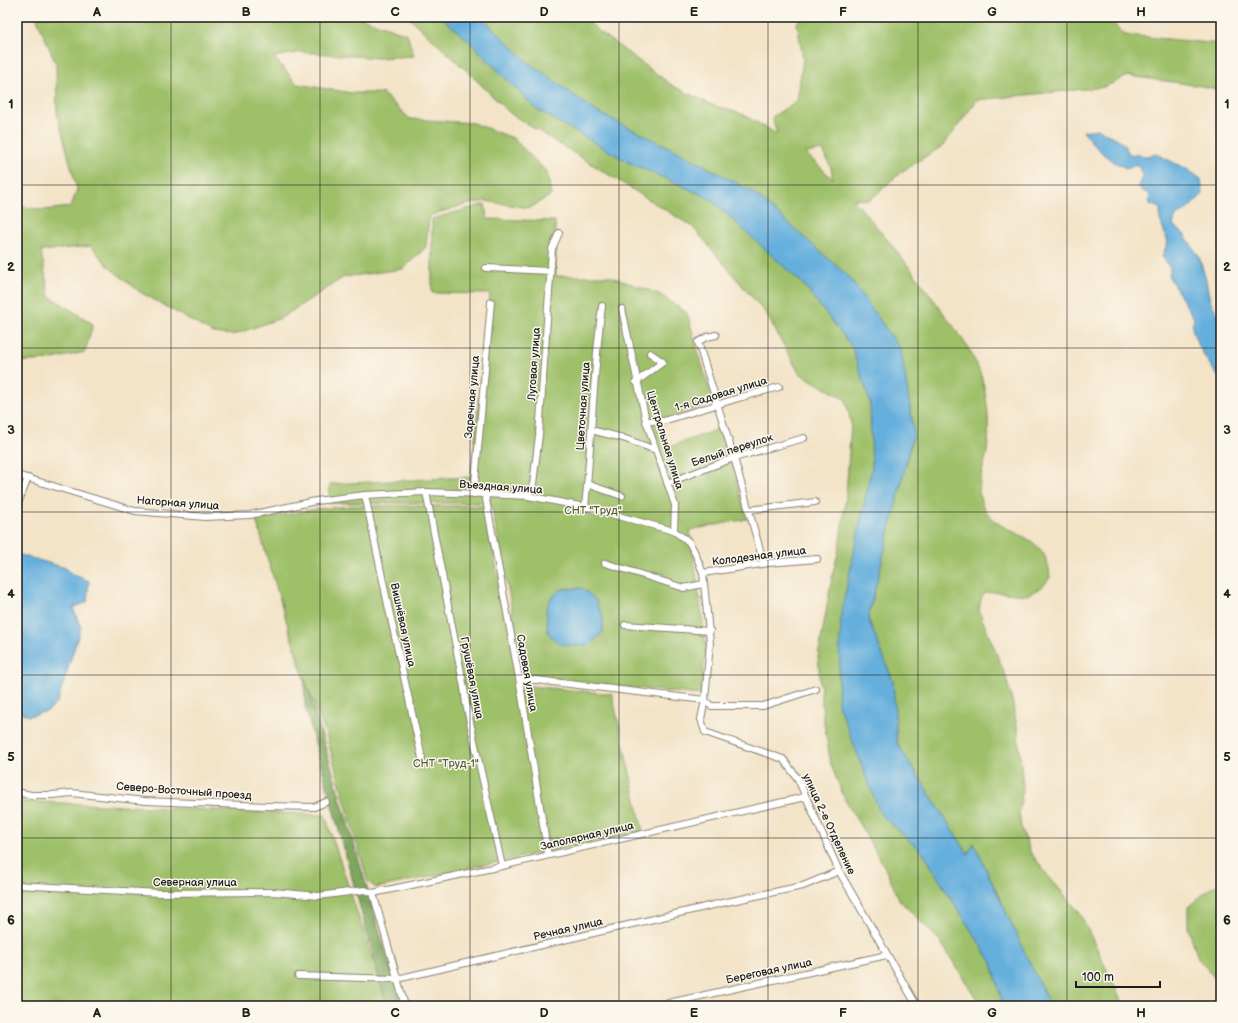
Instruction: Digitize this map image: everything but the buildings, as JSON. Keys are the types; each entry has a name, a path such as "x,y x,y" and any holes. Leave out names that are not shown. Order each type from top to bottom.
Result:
{"street":[{"name":"Луговая улица","path":"528,496 532,484 539,435 552,249 559,232"},
{"path":"486,268 550,271"},
{"name":"Заречная улица","path":"474,494 491,302"},
{"name":"Цветочная улица","path":"585,507 597,341 602,306"},
{"name":"Центральная улица","path":"622,309 636,382 646,421 675,505 674,531"},
{"path":"716,335 707,337 698,342 734,458 764,564"},
{"path":"636,382 663,362 650,353"},
{"name":"1-я Садовая улица","path":"646,421 664,421 779,387"},
{"path":"591,430 623,438 656,450"},
{"name":"Белый переулок","path":"667,483 734,458 804,438"},
{"name":"Нагорная улица","path":"17,475 135,511 205,517 250,515 316,501 342,499"},
{"path":"17,506 28,478"},
{"path":"587,484 622,496"},
{"name":"Въездная улица","path":"342,499 426,492 528,496 585,507 674,531 689,542 695,552 703,573"},
{"name":"Грушёвая улица","path":"426,492 466,704 502,866"},
{"name":"Садовая улица","path":"485,494 519,678 548,855"},
{"name":"Вишнёвая улица","path":"365,496 422,758"},
{"path":"749,510 815,502"},
{"name":"Колодезная улица","path":"703,573 764,564 817,559"},
{"path":"604,563 684,588 703,584"},
{"name":"улица 2-е Отделение","path":"703,573 703,584 710,631 705,700 701,719 705,732 783,759 798,779 839,871 886,955 917,1006"},
{"path":"625,624 710,631"},
{"path":"519,678 705,700 711,706 763,706 816,689"},
{"name":"Северо-Восточный проезд","path":"17,792 38,795 72,793 145,801 267,806 314,806 326,802"},
{"name":"Заполярная улица","path":"373,893 502,866 805,797"},
{"name":"Речная улица","path":"298,976 397,979 722,903 803,886 839,871"},
{"name":"Северная улица","path":"17,885 159,893 274,892 318,896 365,890 373,893"},
{"path":"373,893 405,1006"},
{"name":"Береговая улица","path":"655,1006 886,955"}],"green space":[{"path":"36,17 358,17 407,34 414,56 378,58 302,52 274,57 297,84 352,93 382,93 410,119 473,123 513,138 547,172 551,195 530,208 485,201 460,206 429,216 426,247 403,269 344,277 281,318 233,335 213,333 140,292 110,268 91,246 41,251 49,296 93,324 85,352 48,360 17,362 17,206 43,210 71,207 77,189 57,114 56,64"},
{"path":"408,17 583,17 601,33 673,86 712,105 742,114 777,134 772,117 797,101 803,59 797,23 801,17 1106,17 1125,35 1221,44 1221,90 1128,76 1104,87 977,100 944,145 901,172 870,200 853,199 921,282 973,356 983,383 988,418 987,451 979,491 982,504 989,515 998,523 1031,541 1040,550 1047,561 1050,578 1042,587 1027,595 994,592 984,594 981,599 979,611 1006,677 1012,700 1018,732 1023,787 1019,813 1021,827 1030,852 1080,913 1124,1006 981,1006 940,941 900,901 884,866 845,800 831,765 823,717 818,657 833,572 839,549 846,496 851,423 846,400 799,373 767,315 693,227 511,114","holes":["823,150 831,168 833,179 805,153"]},
{"name":"СНТ \"Труд\"","path":"485,204 487,219 555,221 556,276 609,276 659,294 687,313 713,403 661,421 669,447 721,428 747,519 690,530 706,645 701,695 525,676 491,503 329,503 330,484 471,477 490,294 432,293 432,219"},
{"name":"СНТ \"Труд-1\"","path":"352,506 484,506 520,685 612,694 643,831 376,888 368,882 326,735 300,666 256,520 317,509"},
{"path":"304,675 402,1006 387,1006 305,707"},
{"path":"17,801 325,815 388,1006 17,1006"},
{"path":"1221,884 1221,986 1198,958 1188,927 1188,907 1212,887"}],"water":[{"path":"441,17 481,17 528,62 597,112 681,153 753,192 850,278 901,350 914,432 868,618 893,681 897,743 968,854 974,843 1050,1006 1003,1006 992,963 925,855 881,815 838,704 841,614 872,467 870,402 852,347 803,284 709,198 628,162 536,109 468,40"},
{"path":"1098,129 1123,143 1129,154 1147,156 1156,154 1187,169 1201,179 1203,194 1189,208 1176,216 1173,225 1185,235 1199,257 1206,280 1210,301 1221,319 1221,380 1208,362 1196,341 1192,327 1194,318 1169,277 1170,268 1162,256 1168,242 1160,220 1160,208 1149,204 1150,194 1142,191 1138,186 1143,174 1139,167 1134,164 1129,169 1115,163 1092,143 1083,131"},
{"path":"17,554 66,568 72,574 89,581 87,602 73,608 81,627 57,703 48,711 29,716 17,711"},
{"path":"582,588 595,599 603,616 603,632 589,645 576,646 560,644 548,633 546,609 551,598 562,589"}]}
